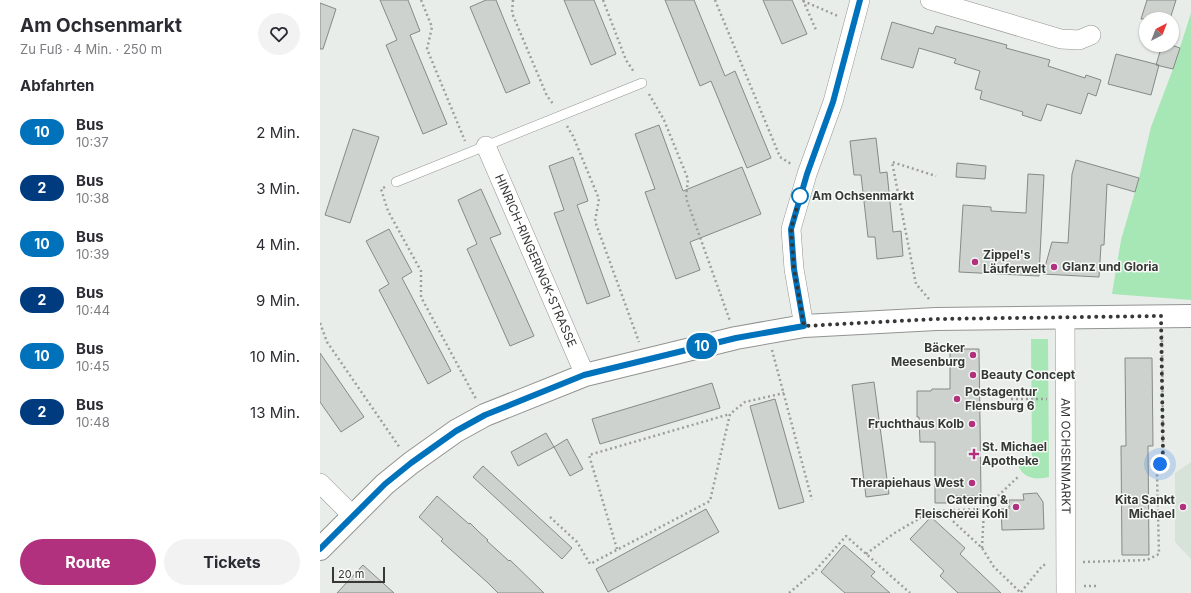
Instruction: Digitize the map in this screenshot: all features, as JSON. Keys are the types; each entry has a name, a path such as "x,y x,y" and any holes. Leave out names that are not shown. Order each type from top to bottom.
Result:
{"main road":[{"path":"320,549 385,484 411,463 456,431 485,415 584,375 736,338 804,326 936,319 1191,316"}],"street":[{"path":"804,326 794,269 791,229 807,174 833,102 860,0"},
{"path":"930,0 1061,39 1079,40 1091,35"},
{"name":"HINRICH-RINGERINGK-STRASSE","path":"478,149 584,375"},
{"name":"AM OCHSENMARKT","path":"1065,318 1066,593"},
{"path":"320,483 352,516"}],"lane":[{"path":"396,182 642,83"}],"path":[{"path":"421,0 432,27 427,49 478,149"},
{"path":"513,0 512,13 547,96 562,116 573,136 599,199 594,221 645,360"},
{"path":"603,0 626,60 642,83 664,120 688,179 686,198 736,338"},
{"path":"715,0 780,157 807,174"},
{"path":"803,0 853,22"},
{"path":"803,0 816,30"},
{"path":"929,299 916,284 892,162 936,176"},
{"path":"396,182 381,188 388,211 421,270 421,297 485,415"},
{"path":"941,510 982,548 994,567 1021,592 1044,565 1066,562 1147,560 1159,554 1157,475 1163,452 1161,316"},
{"path":"320,323 327,342 411,463"},
{"path":"767,332 812,500"},
{"path":"617,549 589,455 730,414 745,402 784,393"},
{"path":"1011,398 1065,399"},
{"path":"550,516 577,542 590,564 710,501 730,414"},
{"path":"866,554 892,534 932,511 984,509 1019,476"},
{"path":"982,548 984,509"},
{"path":"790,593 814,572 846,536 910,593"}],"shaded area":[{"name":"Kita Sankt Michael","path":"1191,462 1191,559 1175,542 1175,473"}],"green space":[{"path":"1191,13 1191,300 1112,294 1121,240 1139,178 1151,127"},
{"path":"1031,339 1048,339 1049,477 1043,478 1032,478 1024,474 1018,465 1017,459 1032,458"}],"building":[{"path":"380,0 408,0 420,31 410,35 447,124 423,134 386,45 397,40"},
{"path":"486,0 496,0 530,83 506,93 470,7"},
{"path":"564,0 594,0 616,54 591,65"},
{"path":"665,0 694,0 725,76 735,71 771,158 747,168 711,81 700,86"},
{"path":"763,0 792,0 807,34 782,44"},
{"path":"1147,0 1176,0 1172,12 1143,12"},
{"path":"320,3 336,9 323,49 320,49"},
{"path":"892,22 933,34 936,26 1007,45 1006,48 1050,60 1048,66 1085,78 1086,75 1101,80 1096,96 1088,93 1081,114 1047,104 1041,121 1022,115 1023,112 980,99 982,91 975,89 980,71 954,63 956,59 919,48 913,68 881,59"},
{"path":"1160,52 1179,52 1173,69 1156,65"},
{"path":"1116,54 1159,65 1151,95 1108,84"},
{"path":"659,125 683,191 742,167 761,214 690,242 700,270 676,279 645,192 655,189 635,134"},
{"path":"353,129 379,137 350,223 325,215"},
{"path":"876,138 880,173 887,172 893,232 901,231 903,256 877,259 875,237 868,237 861,175 854,175 850,141"},
{"path":"573,157 588,201 577,205 610,296 587,304 554,213 564,210 549,166"},
{"path":"1076,160 1139,178 1135,192 1107,184 1104,245 1101,245 1099,277 1043,274 1052,242 1068,243 1072,174"},
{"path":"957,163 986,166 985,179 956,177"},
{"path":"1028,174 1044,175 1039,276 959,272 963,205 991,207 991,211 1026,213"},
{"path":"481,189 501,234 490,238 534,336 510,346 467,249 477,244 458,200"},
{"path":"389,229 412,272 402,278 451,371 428,384 379,290 389,284 366,241"},
{"path":"950,349 979,349 981,496 954,496 954,503 935,503 935,442 920,442 919,417 917,417 917,391 950,389"},
{"path":"320,353 364,417 341,432 320,402"},
{"path":"1125,358 1152,358 1153,446 1148,446 1149,555 1122,555 1121,446 1126,446"},
{"path":"874,382 889,494 866,497 852,385"},
{"path":"712,383 720,408 600,444 592,419"},
{"path":"775,399 804,502 779,509 750,406"},
{"path":"546,433 554,447 518,466 511,452"},
{"path":"567,439 583,469 570,476 554,447"},
{"path":"483,466 572,548 562,559 473,477"},
{"path":"1037,493 1043,502 1044,529 1002,530 1001,509 1009,509 1009,500 1024,500 1023,494"},
{"path":"437,496 469,524 470,523 488,540 487,541 509,561 510,560 544,593 498,593 441,541 443,539 419,517"},
{"path":"706,509 719,532 608,592 596,569"},
{"path":"931,517 965,548 960,554 1001,593 958,593 940,576 944,571 910,539"},
{"path":"844,545 875,572 871,576 890,593 845,593 821,572"},
{"path":"363,565 394,593 337,593"}],"bus line":[{"name":"10","path":"320,549 385,484 411,463 456,431 485,415 584,375 736,338 804,326 794,269 791,229 807,174 833,102 860,0"}],"place":[{"name":"Am Ochsenmarkt","path":"800,196"},
{"name":"Zippel's Läuferwelt","path":"975,262"},
{"name":"Glanz und Gloria","path":"1054,267"},
{"name":"Bäcker Meesenburg","path":"973,355"},
{"name":"Beauty Concept","path":"973,375"},
{"name":"Postagentur Flensburg 6","path":"957,399"},
{"name":"Fruchthaus Kolb","path":"972,424"},
{"name":"St. Michael Apotheke","path":"974,454"},
{"name":"Therapiehaus West","path":"972,483"},
{"name":"Catering & Fleischerei Kohl","path":"1016,507"},
{"name":"Kita Sankt Michael","path":"1183,507"}],"route":[{"path":"800,196 802,189 791,229 794,269 804,326 936,319 1161,316 1163,452 1160,464"}]}
